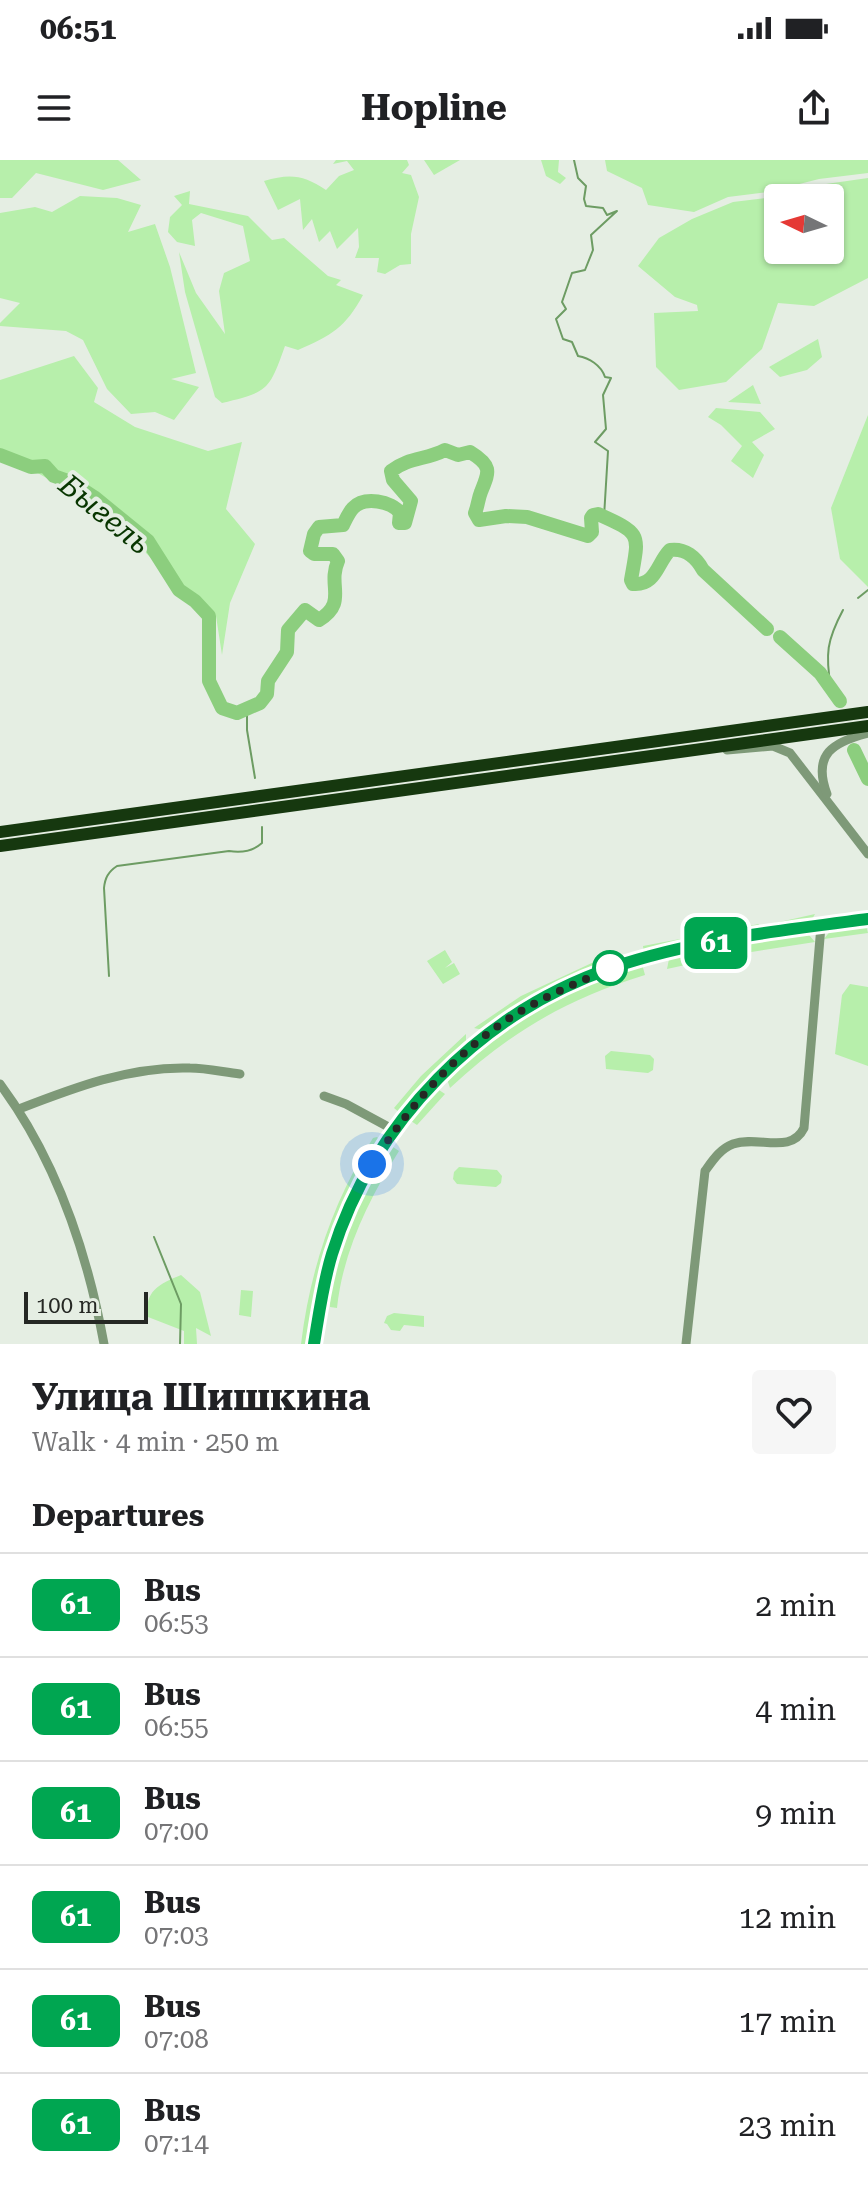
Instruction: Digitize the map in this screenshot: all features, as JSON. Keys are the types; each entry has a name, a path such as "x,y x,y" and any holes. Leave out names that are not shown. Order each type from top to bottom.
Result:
{"highway":[{"path":"0,832 868,712"},
{"path":"0,846 868,726"}],"street":[{"path":"831,805 822,782 824,758 831,748 844,739 868,733"},
{"path":"703,749 773,746 783,749 801,763 868,854"},
{"path":"314,1344 332,1255 372,1164 394,1130 449,1066 479,1040 519,1012 610,968 661,953 868,919"},
{"path":"686,1344 705,1171 716,1155 730,1145 746,1141 792,1143 804,1128 821,926"},
{"path":"19,1109 78,1087 162,1069 191,1068 240,1074"},
{"path":"0,1084 19,1109 54,1175 76,1229 95,1293 104,1344"},
{"path":"324,1096 346,1104 394,1130"}],"green space":[{"path":"0,160 118,160 141,180 103,190 36,173 12,198 0,198"},
{"path":"336,160 407,160 409,165 402,173 411,175 419,197 411,234 411,264 400,265 385,274 377,272 379,258 355,258 359,247 358,228 337,249 330,231 319,242 312,219 303,230 300,199 278,210 264,181 296,177 326,190 339,176 354,170 347,161 333,164"},
{"path":"424,160 460,160 434,175"},
{"path":"541,160 559,160 558,172 566,178 560,184 546,176"},
{"path":"605,160 868,160 868,173 799,184 764,184 764,192 728,197 694,212 648,205 642,188 607,171"},
{"path":"868,178 868,278 814,306 778,303 762,349 726,382 679,390 656,367 654,313 698,311 697,305 675,297 638,266 659,238 692,219 733,202 764,198 764,264 844,264 844,184 826,184"},
{"path":"190,191 189,204 248,216 272,240 284,238 328,276 341,280 336,285 363,295 350,315 329,335 298,350 285,346 275,372 265,387 249,396 222,403 215,397 185,292 179,252 196,293 225,334 219,291 224,273 250,261 243,226 201,213 192,220 195,246 177,242 168,232 170,217 182,205 174,196"},
{"path":"80,196 117,198 141,205 128,232 155,224 170,267 196,373 171,379 199,387 174,420 155,412 131,414 107,389 83,340 66,331 0,326 20,303 0,298 0,213 35,207 52,212"},
{"path":"818,339 822,357 807,370 780,377 769,367"},
{"path":"74,356 98,388 94,402 135,427 208,451 242,442 226,509 255,544 230,603 222,655 216,616 186,593 103,510 20,463 0,456 0,380"},
{"path":"753,385 761,404 728,402"},
{"path":"716,408 760,412 775,429 752,442 764,455 753,478 731,461 742,446 708,417"},
{"path":"868,415 868,587 840,559 831,508"},
{"path":"815,914 810,923 770,929 766,925"},
{"path":"759,924 755,932 644,954 643,946"},
{"path":"866,925 868,933 824,939 831,930"},
{"path":"809,935 815,942 720,957 720,952 741,944"},
{"path":"445,950 452,962 445,968 454,963 460,974 443,984 427,961"},
{"path":"673,956 696,957 699,962 667,969"},
{"path":"596,961 597,964 581,975 539,994 483,1030 474,1028 521,996"},
{"path":"642,964 645,975 590,995 541,1020 495,1050 450,1088 446,1076 514,1023 588,984"},
{"path":"850,984 868,987 868,1066 835,1054 842,995"},
{"path":"466,1034 466,1044 400,1113 394,1108 421,1076"},
{"path":"611,1051 650,1055 654,1059 653,1070 648,1073 606,1069 605,1056"},
{"path":"439,1090 445,1094 417,1125 408,1119 431,1091"},
{"path":"373,1138 380,1140 334,1238 319,1290 309,1344 301,1344 310,1289 325,1237 346,1186"},
{"path":"390,1145 399,1151 351,1246 337,1308 330,1307 335,1264 348,1222"},
{"path":"459,1167 497,1170 502,1176 501,1183 496,1187 457,1184 453,1179"},
{"path":"181,1275 200,1292 211,1336 196,1328 197,1344 184,1344 184,1331 148,1317 151,1295 166,1282"},
{"path":"241,1290 253,1291 251,1317 239,1315"},
{"path":"394,1313 424,1316 424,1327 404,1325 400,1331 391,1330 384,1323 387,1316"}],"waterway":[{"path":"574,160 578,178 586,186 586,206 603,208 607,215 617,211 591,235 593,250 585,270 572,273 562,302 566,309 556,319 563,339 572,342 578,356 594,363 605,377 611,378 603,395 606,429 595,442 608,451 604,517"},
{"name":"Быгель","path":"0,455 31,467 45,466 54,476 71,482 94,497 148,541 179,590 209,616 209,681 222,708 237,713 260,703 267,694 268,681 287,652 288,630 305,610 319,620 333,607 338,561 333,554 314,554 310,551 319,527 343,525 353,508 371,501 391,505 400,513 399,523 405,523 411,501 393,480 391,471 404,463 445,450 458,455 470,452 486,466 487,474 475,513 479,520 527,517 588,536 592,532 591,518 598,514 623,526 634,537 633,584 641,584 651,578 670,550 685,552 767,629"},
{"path":"858,598 868,590"},
{"path":"831,688 829,648 843,610"},
{"name":"Быгель","path":"780,637 820,673 840,701"},
{"path":"247,710 255,778"},
{"name":"Быгель","path":"854,750 868,779"},
{"path":"109,976 104,888 111,871 117,866 251,850 262,843 262,827"},
{"path":"154,1237 181,1304 180,1344"}],"bus line":[{"name":"61","path":"314,1344 332,1255 372,1164 394,1130 449,1066 479,1040 519,1012 610,968 703,945 868,919"}],"route":[{"path":"372,1164 394,1130 449,1066 479,1040 519,1012 610,968"}]}
